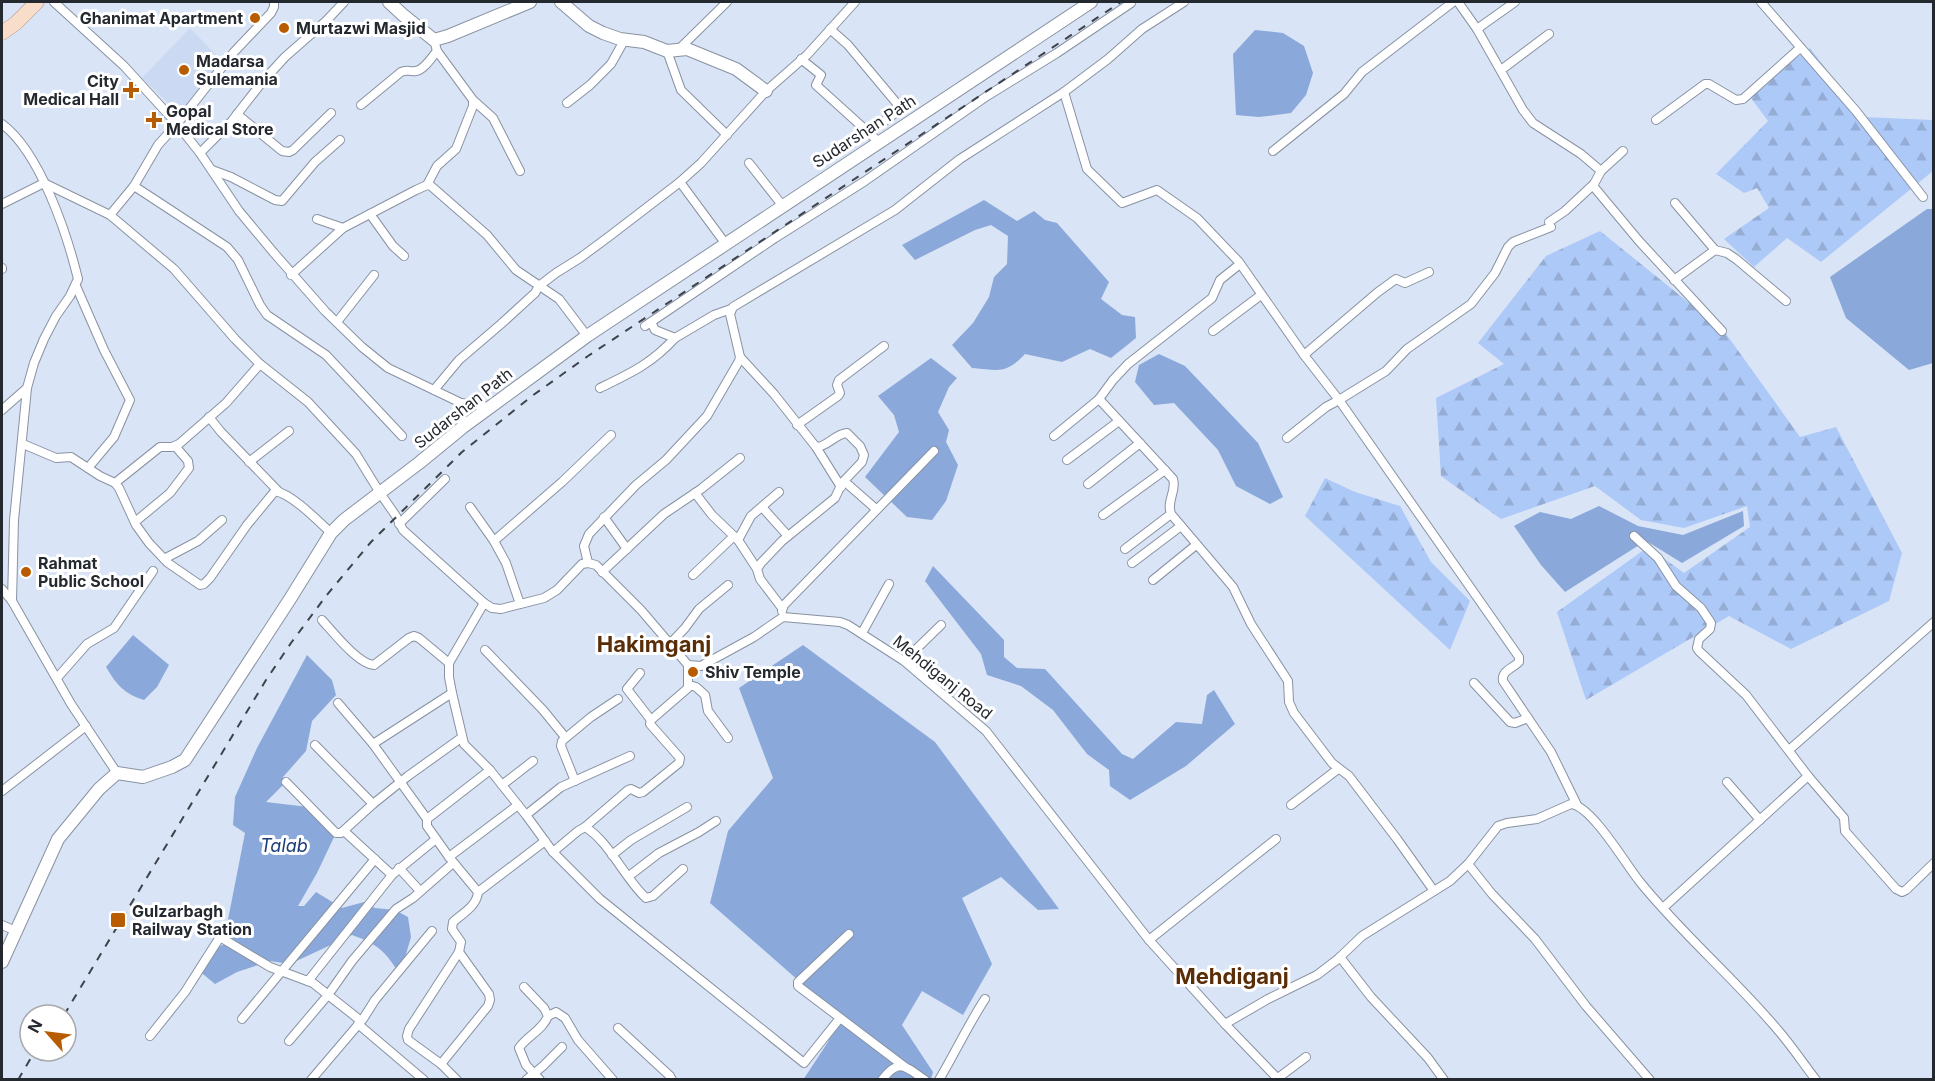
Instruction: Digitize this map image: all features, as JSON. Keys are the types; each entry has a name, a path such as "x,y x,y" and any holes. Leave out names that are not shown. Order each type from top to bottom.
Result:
{"main road":[{"path":"2,33 38,2"},
{"path":"390,2 436,45 448,36 530,2"},
{"path":"561,2 589,26 603,33 672,50 687,49 736,69 766,91"},
{"name":"Sudarshan Path","path":"117,773 143,777 172,767 184,760 331,533 344,520 489,407 587,336 1091,2"},
{"path":"2,962 58,839 99,789 117,773"}],"street":[{"path":"54,2 124,66 177,124 200,153 239,211 291,275 376,359 388,368 461,403 489,407"},
{"path":"110,215 134,186 158,145 234,52 271,13 274,2"},
{"path":"200,153 225,129 285,57 320,27 344,2"},
{"path":"727,2 672,50 681,90 727,135"},
{"path":"434,390 459,360 508,318 535,293 539,286 680,182 855,2"},
{"path":"600,388 644,366 675,338 714,315 731,309 737,303 895,210 973,149 1064,92 1142,29 1184,2"},
{"path":"1273,151 1344,94 1362,72 1453,2"},
{"path":"1458,2 1477,29 1523,110 1533,123 1581,154 1601,171"},
{"path":"1477,29 1515,2"},
{"path":"1761,2 1856,111 1923,197"},
{"path":"675,338 648,324 775,238 865,181 987,96 1057,53 1131,3"},
{"path":"830,29 848,45 899,106 899,110 869,133"},
{"path":"1501,70 1549,34"},
{"path":"567,103 611,64 625,39"},
{"path":"361,105 401,72 421,69 436,45 473,100 493,118 520,171"},
{"path":"1656,120 1705,84 1709,84 1736,100 1743,99 1800,48"},
{"path":"801,59 820,75 816,85 879,142"},
{"path":"1064,92 1087,169 1120,202 1124,204 1153,190 1162,192 1197,218 1240,264 1304,355 1339,400 1519,657 1519,662 1504,673 1502,679 1551,752 1577,805 1592,817 1639,881 1663,908 1778,1029 1816,1080"},
{"path":"291,275 343,228 427,185 437,166 456,149 460,142 474,106 473,100"},
{"path":"237,114 282,151 289,152 331,113"},
{"path":"886,119 897,130"},
{"path":"2,124 18,139 44,183 78,279 44,339 27,388 14,520 12,601"},
{"path":"212,170 231,177 274,200 282,201 315,162 340,140"},
{"path":"1287,438 1326,407 1386,371 1407,349 1471,304 1495,273 1508,247 1513,242 1550,224 1594,184 1601,171 1623,151"},
{"path":"748,164 782,205"},
{"path":"680,182 725,243"},
{"path":"2,204 44,183"},
{"path":"44,183 110,215 174,269 227,331 260,364 308,402 356,454 407,534 492,608 501,609 544,598 557,590 582,564 596,565 641,610 688,665 701,666 754,637 783,613 876,509 934,451"},
{"path":"1594,184 1613,211 1722,331"},
{"path":"427,185 437,189 488,236 516,270 565,304 587,336"},
{"path":"134,186 227,247 238,260 267,315 326,355 402,436"},
{"path":"1675,203 1715,250 1727,253 1736,259 1786,301"},
{"path":"370,214 393,246 404,256"},
{"path":"317,219 343,228"},
{"path":"1674,280 1715,250"},
{"path":"1054,436 1099,399 1120,371 1212,298 1220,280 1240,264"},
{"path":"1304,355 1396,279 1405,283 1429,272"},
{"path":"337,322 374,274"},
{"path":"76,286 104,350 130,400 114,437 88,468"},
{"path":"1213,331 1261,295"},
{"path":"731,309 730,314 740,357 774,394 842,484 876,509"},
{"path":"798,425 838,396 840,393 837,385 839,380 884,346"},
{"path":"588,563 585,540 604,517 636,485 666,460 707,416 740,357"},
{"path":"115,483 160,447 176,447 231,398 260,364"},
{"path":"2,410 27,388"},
{"path":"1099,399 1175,482 1169,507 1171,514 1233,587 1251,624 1288,681 1290,707 1332,764 1349,776 1434,891"},
{"path":"461,403 463,427"},
{"path":"209,417 278,491 313,516 331,533"},
{"path":"1067,460 1119,421"},
{"path":"249,462 289,431"},
{"path":"783,613 759,579 758,569 761,562 788,536 836,498 842,484 864,458 860,446 850,435 843,432 822,447 816,447"},
{"path":"494,541 562,482 611,435"},
{"path":"1089,484 1140,443"},
{"path":"23,444 56,458 71,457 115,483 135,522 149,543 164,559 200,585 204,584 272,493 278,491"},
{"path":"135,522 170,493 189,468 188,461 176,447"},
{"path":"602,572 664,514 740,458"},
{"path":"1103,515 1165,470"},
{"path":"399,524 445,479"},
{"path":"693,575 736,538 751,516 779,492"},
{"path":"695,493 711,514 736,538 758,569"},
{"path":"470,507 494,541 506,563 520,604"},
{"path":"762,507 788,536"},
{"path":"1125,549 1171,514"},
{"path":"604,517 627,549"},
{"path":"164,559 198,541 222,520"},
{"path":"1132,563 1181,526"},
{"path":"1634,536 1658,558 1672,581 1701,608 1711,623 1710,629 1699,639 1697,644 1699,651 1746,695 1808,776 1844,818 1845,831 1898,892 1906,890 1934,864"},
{"path":"1154,580 1196,545"},
{"path":"57,678 87,644 114,628 153,571"},
{"path":"862,633 889,584"},
{"path":"670,644 699,609 728,585"},
{"path":"2,589 12,601 86,726 117,773"},
{"path":"484,603 449,663 449,677 461,738 502,784 553,852 600,899 627,922 804,1063 840,1018"},
{"name":"Mehdiganj Road","path":"783,613 840,622 862,633 904,661 986,732 1149,940 1278,1079"},
{"path":"322,620 350,649 371,665 414,636 449,663"},
{"path":"1789,750 1934,622"},
{"path":"904,661 941,625"},
{"path":"485,650 543,710 565,737"},
{"path":"651,720 689,685 688,665"},
{"path":"553,852 628,790 643,792 679,763 680,758 658,735 650,724 651,720 627,689 640,673"},
{"path":"1474,683 1510,722 1515,723 1528,718"},
{"path":"689,685 696,687 705,695 708,711 728,738"},
{"path":"373,744 452,693"},
{"path":"575,781 561,746 562,741 618,699"},
{"path":"338,703 373,744 427,819 427,826 451,860 478,892"},
{"path":"2,790 86,726"},
{"path":"286,782 336,833 341,833 399,783 461,738"},
{"path":"315,745 373,804"},
{"path":"526,815 561,787 630,756"},
{"path":"502,784 533,761"},
{"path":"1291,805 1338,769"},
{"path":"427,819 490,770"},
{"path":"1663,908 1808,776"},
{"path":"1727,782 1760,819"},
{"path":"1225,1024 1268,999 1317,975 1362,936 1450,881 1468,864 1498,826 1537,819 1571,804 1577,805"},
{"path":"289,1041 396,909 420,891 451,860 518,805"},
{"path":"612,855 631,840 687,807"},
{"path":"629,876 659,853 716,821"},
{"path":"585,827 612,855 643,895 649,898 683,869"},
{"path":"344,831 392,875"},
{"path":"308,981 392,875 436,838"},
{"path":"1149,940 1276,839"},
{"path":"457,1080 441,1064 408,1040 409,1029 459,952 461,942 452,926 453,922 474,905 478,892 545,842"},
{"path":"242,1019 375,859"},
{"path":"1468,864 1492,894 1535,939 1586,1006 1650,1080"},
{"path":"399,868 420,891"},
{"path":"2,925 16,931"},
{"path":"311,1080 432,931"},
{"path":"849,934 798,982 798,986 905,1067 926,1080"},
{"path":"150,1036 185,992 220,937 270,967 308,981 328,994 424,1080"},
{"path":"441,1064 488,1006 490,1000 489,994 459,952"},
{"path":"1340,957 1371,996 1428,1058 1444,1080"},
{"path":"524,987 544,1008 548,1016"},
{"path":"939,1080 959,1047 969,1023 985,999"},
{"path":"537,1077 526,1065 519,1048 544,1024 548,1016 556,1012 565,1018 578,1040 614,1080"},
{"path":"618,1028 672,1080"},
{"path":"526,1080 537,1077 562,1047"},
{"path":"1278,1079 1306,1057"},
{"path":"882,1080 892,1067 905,1067"}],"shaded area":[{"name":"Madarsa Sulemania","path":"190,28 223,62 182,116 142,78"}],"green space":[{"path":"1810,48 1862,117 1933,120 1933,171 1821,262 1787,238 1754,267 1724,239 1769,208 1757,188 1744,193 1716,174 1768,121 1748,94"},
{"path":"1600,231 1724,331 1800,437 1836,427 1902,553 1889,601 1791,649 1729,616 1586,700 1557,612 1648,547 1684,573 1750,527 1747,506 1684,528 1641,520 1595,486 1501,519 1441,476 1436,398 1504,364 1478,343 1546,256"},
{"path":"1325,478 1355,492 1400,506 1431,562 1470,601 1450,650 1305,516"}],"water":[{"path":"1255,30 1283,33 1304,46 1313,73 1306,95 1291,113 1259,117 1236,115 1233,54"},
{"path":"984,200 1017,221 1034,211 1045,220 1057,223 1109,282 1101,299 1122,315 1135,317 1136,338 1111,358 1090,349 1062,362 1025,354 1012,365 1001,370 972,368 952,345 973,323 989,297 994,277 1007,264 1008,236 991,225 975,230 915,260 902,245"},
{"path":"1927,209 1934,209 1933,363 1909,370 1846,318 1830,277"},
{"path":"1159,354 1185,366 1258,443 1283,497 1270,504 1236,486 1218,450 1174,403 1154,405 1135,382 1139,365"},
{"path":"931,358 957,378 949,387 938,412 949,430 946,442 958,465 946,501 932,520 907,517 865,477 899,432 894,415 878,396"},
{"path":"1599,506 1638,526 1683,535 1743,511 1744,526 1682,563 1648,542 1636,547 1565,592 1541,565 1514,526 1540,512 1571,519"},
{"path":"933,566 1004,640 1004,657 1017,668 1045,669 1122,754 1133,759 1176,722 1202,724 1207,695 1214,690 1235,724 1186,766 1130,800 1110,786 1109,770 1087,754 1053,710 1021,686 987,675 981,654 925,581"},
{"path":"133,635 169,665 157,687 144,700 121,688 106,667"},
{"path":"803,645 935,742 1059,909 1038,910 1001,877 962,898 992,964 963,1015 922,991 902,1025 933,1072 931,1079 803,1080 828,1042 839,1016 710,903 728,831 773,778 739,688"},
{"name":"Talab","path":"307,655 332,680 336,695 312,721 306,751 283,777 284,784 266,802 308,807 335,835 298,906 304,906 316,892 342,908 364,902 375,908 395,910 408,917 411,937 400,975 380,950 352,935 290,964 270,961 237,972 215,984 198,970 219,946 223,945 245,833 233,825 235,797 257,748"}],"railway":[{"path":"71,1003 266,680 291,643 371,542 462,452 532,396 588,356 1121,2"},
{"path":"18,1080 28,1063"}],"place":[{"name":"Ghanimat Apartment","path":"255,18"},
{"name":"Murtazwi Masjid","path":"284,28"},
{"name":"Madarsa Sulemania","path":"184,70"},
{"name":"City Medical Hall","path":"131,90"},
{"name":"Gopal Medical Store","path":"154,120"},
{"name":"Rahmat Public School","path":"26,572"},
{"name":"Shiv Temple","path":"693,672"},
{"name":"Gulzarbagh Railway Station","path":"118,920"}],"district":[{"name":"Hakimganj","path":"654,644"},
{"name":"Mehdiganj","path":"1232,976"}]}
